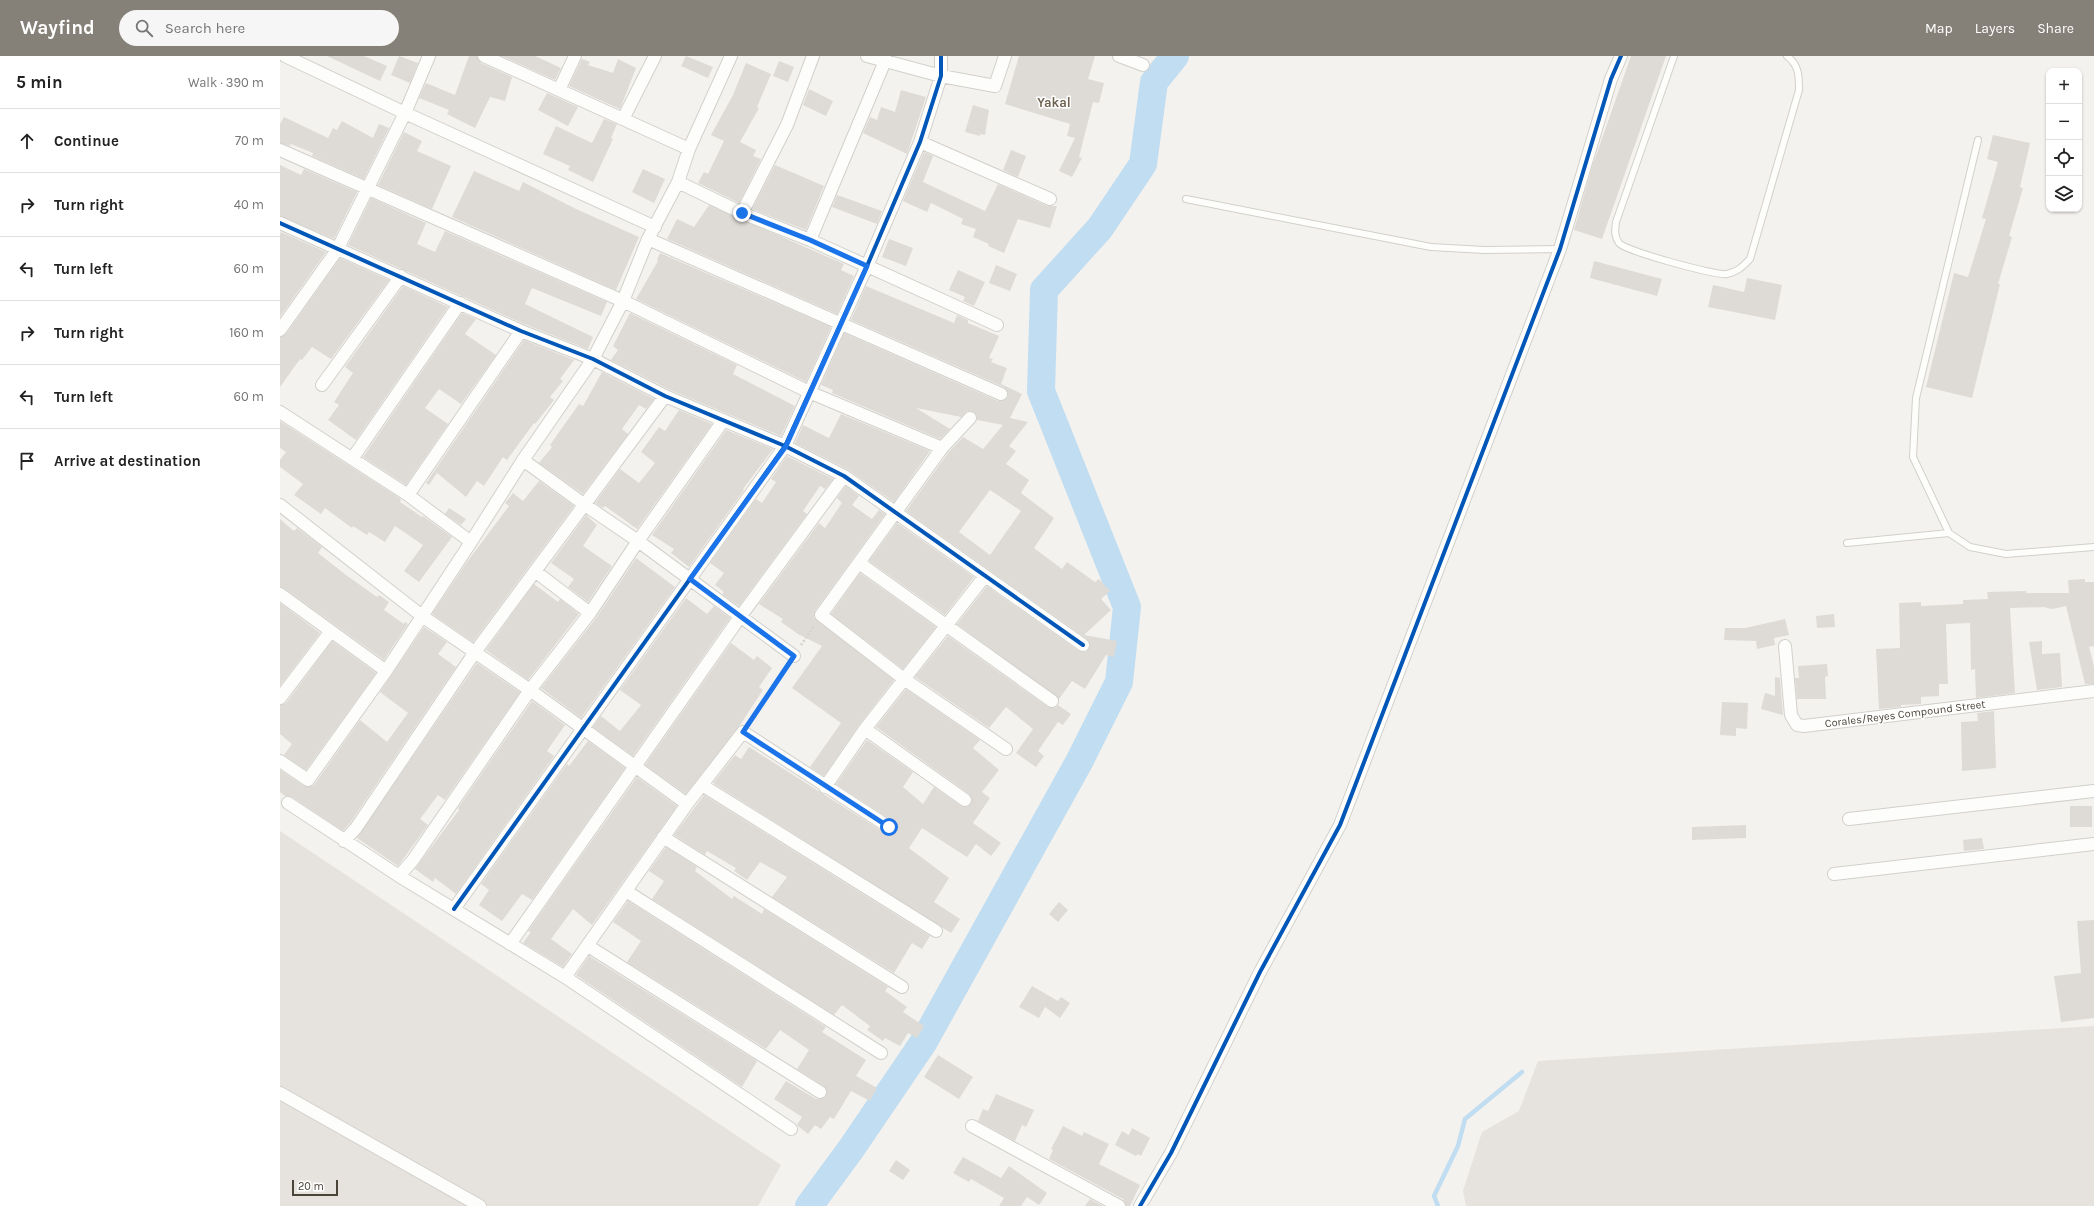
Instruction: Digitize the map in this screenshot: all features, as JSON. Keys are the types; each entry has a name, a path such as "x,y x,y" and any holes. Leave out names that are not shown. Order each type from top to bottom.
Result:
{"street":[{"path":"285,56 405,113 655,227"},
{"path":"280,330 337,250 405,113 429,56"},
{"path":"484,56 500,59 559,90 689,149"},
{"path":"559,90 575,56"},
{"path":"623,119 655,56"},
{"path":"280,761 308,780 386,671 471,542 522,460 593,359 623,301 648,240 678,182 689,149 731,56"},
{"path":"742,213 787,126 813,56"},
{"path":"867,56 885,58 941,76 995,86 1006,56"},
{"path":"454,909 582,728 786,446 808,392 867,266 920,142 941,76 941,56"},
{"path":"1119,56 1143,65"},
{"path":"1140,1206 1171,1153 1260,972 1340,825 1560,249 1611,79 1621,56"},
{"path":"810,240 885,58"},
{"path":"920,142 1050,199"},
{"path":"280,150 623,301 808,392 942,448"},
{"path":"678,182 742,213 810,240 997,326"},
{"path":"280,223 337,250 401,276 521,331 593,359 665,396 786,446 844,476 1084,645"},
{"path":"648,240 1001,394"},
{"path":"322,385 401,276"},
{"path":"352,459 460,303"},
{"path":"408,495 521,331"},
{"path":"344,840 356,828 475,652 536,572 665,396"},
{"path":"280,412 408,495 471,542"},
{"path":"970,418 942,448 820,615 904,679 1006,749"},
{"path":"399,876 413,860 530,690 590,613 638,541 723,421"},
{"path":"522,460 638,541 794,656"},
{"path":"510,944 740,617 844,476"},
{"path":"280,505 422,616 530,690 635,768 687,804"},
{"path":"859,563 1052,701"},
{"path":"536,572 590,613"},
{"path":"825,787 865,729 948,626 985,576"},
{"path":"280,594 386,671"},
{"path":"280,698 331,631"},
{"name":"Corales/Reyes Compound Street","path":"1785,646 1791,715 1797,725 1804,726 2094,691"},
{"path":"865,729 965,800"},
{"path":"565,977 687,804 743,732 825,787 889,827"},
{"path":"702,785 936,931"},
{"path":"1849,819 2094,791"},
{"path":"288,803 399,876 565,977 791,1129"},
{"path":"663,838 902,987"},
{"path":"1834,874 2094,844"},
{"path":"626,891 881,1053"},
{"path":"588,946 820,1092"},
{"path":"280,1093 480,1206"},
{"path":"972,1126 1119,1206"}],"lane":[{"path":"1674,56 1616,222 1614,233 1619,244 1631,250 1705,271 1726,275 1740,270 1750,259 1799,90 1799,73 1792,60 1787,56"},
{"path":"1978,140 1916,398 1913,457 1949,533 1970,547 2006,554 2094,547"},
{"path":"1186,199 1431,247 1484,250 1560,249"},
{"path":"1847,543 1949,533"}],"path":[{"path":"743,732 820,615"}],"shaded area":[{"path":"280,831 781,1165 758,1206 280,1206"},
{"path":"2094,1026 2094,1206 1466,1206 1463,1191 1482,1132 1519,1111 1538,1061"}],"building":[{"path":"327,56 364,56 387,66 380,81"},
{"path":"399,56 418,63 410,83 391,75"},
{"path":"469,56 477,56 481,63 512,77 505,101 490,97 475,128 447,114 449,110 419,98 426,83 455,95"},
{"path":"502,56 535,56 561,68 555,80"},
{"path":"686,56 713,67 708,78 681,66"},
{"path":"1019,56 1095,56 1088,79 1104,83 1099,103 1093,102 1079,157 1082,158 1072,177 1059,171 1075,138 1067,136 1070,124 1005,104"},
{"path":"1631,56 1666,56 1602,239 1574,230 1592,167"},
{"path":"582,59 590,62 588,65 613,73 618,59 636,68 620,109 569,86"},
{"path":"779,61 794,67 788,82 773,76"},
{"path":"746,63 771,74 757,107 759,108 740,142 756,150 753,156 761,159 739,203 698,183 704,172 708,174 724,141 711,135 733,95"},
{"path":"809,89 833,101 826,116 803,105"},
{"path":"901,90 926,97 907,154 863,133 870,117 877,120 881,107 895,112"},
{"path":"547,93 578,107 568,126 538,110"},
{"path":"973,105 989,110 985,135 980,134 980,136 965,132"},
{"path":"284,117 328,138 333,128 337,130 342,121 373,138 379,124 389,128 364,179 312,156 313,153 291,144 290,146 280,143 280,124"},
{"path":"604,119 617,124 611,138 613,139 593,182 568,170 570,166 543,154 556,126 592,143"},
{"path":"404,132 422,141 417,151 451,166 432,209 378,185"},
{"path":"1993,135 2030,143 2020,187 2023,188 2009,236 2012,237 1998,284 2000,284 1972,398 1926,387 1954,273 1968,277 1986,219 1982,218 1998,162 1987,159"},
{"path":"1011,150 1026,156 1018,177 1003,170"},
{"path":"924,152 933,156 923,182 985,211 998,184 1047,206 1057,206 1050,228 1018,219 1004,253 973,237 976,229 961,224 963,219 931,203 927,212 903,201"},
{"path":"280,165 301,175 304,169 357,192 334,239 280,216"},
{"path":"775,165 824,186 806,230 752,209"},
{"path":"643,169 665,179 654,203 632,192"},
{"path":"474,171 519,191 523,182 576,209 639,237 616,290 452,217"},
{"path":"837,195 882,211 877,224 832,207"},
{"path":"371,198 426,223 417,244 435,252 445,231 607,302 601,316 532,288 525,304 593,337 588,349 524,324 348,245"},
{"path":"709,205 844,264 841,270 854,276 837,314 667,239 677,219 694,227"},
{"path":"281,232 326,252 280,317 280,234"},
{"path":"889,239 913,248 906,266 882,257"},
{"path":"660,253 831,327 806,382 636,299 658,261 657,260"},
{"path":"340,258 389,280 331,359 312,347 302,360 300,359 280,387 280,337 286,334"},
{"path":"1594,261 1662,279 1657,296 1590,278"},
{"path":"996,265 1017,274 1010,291 989,283"},
{"path":"958,270 985,282 974,306 963,301 965,297 949,290"},
{"path":"1747,278 1782,285 1775,320 1708,307 1713,285 1744,292"},
{"path":"403,286 448,307 356,440 328,420 339,405 334,402 353,373 345,367"},
{"path":"866,286 954,323 957,315 968,320 968,323 999,336 989,358 993,359 991,362 1007,368 1001,384 1022,394 1010,418 1028,422 1009,446 1016,451 1006,464 1029,480 1021,493 1054,518 1034,548 1062,569 1067,562 1095,582 1099,579 1110,591 1101,599 1111,610 1084,635 1117,641 1114,657 1106,655 1085,689 1072,681 1059,699 957,624 987,586 1079,651 1086,652 1090,646 1087,639 906,511 948,453 963,437 983,449 1003,425 977,420 975,413 971,411 967,411 961,417 916,408 950,429 940,439 832,393 833,390 821,385 844,333 998,401 1002,401 1008,397 1008,393 1004,387 851,320","holes":["990,490 1021,511 990,555 959,532"]},
{"path":"462,313 476,319 465,334 496,355 461,404 439,389 425,408 448,424 406,485 363,457"},
{"path":"630,313 737,365 733,374 795,406 781,436 668,389 611,360 618,350 613,346"},
{"path":"524,340 574,360 560,379 563,381 550,397 554,400 535,424 534,423 507,460 503,457 484,486 477,481 466,497 437,473 429,485 426,483"},
{"path":"602,372 654,399 646,409 639,405 622,429 628,434 583,494 539,463 552,447 550,445 579,404 583,406"},
{"path":"679,410 712,424 637,529 605,506 603,508 595,503 620,469 639,483 655,463 641,452 659,427 665,431"},
{"path":"841,414 930,451 894,502 847,469 795,443 803,425 829,438"},
{"path":"280,421 401,499 400,502 422,517 423,516 452,537 419,582 404,571 423,545 395,526 385,542 369,532 367,535 353,526 352,528 325,508 321,514 294,495 303,484 280,467 280,460 286,452 280,448"},
{"path":"726,430 773,449 743,489 744,490 689,567 671,553 674,549 652,535"},
{"path":"787,456 833,479 825,489 820,486 803,511 807,514 739,606 723,595 723,591 715,585 724,573 710,563 756,499 762,503 776,482 771,479"},
{"path":"539,481 574,506 473,642 432,614 467,562 509,506 505,503 513,493 523,501"},
{"path":"846,486 859,496 852,505 872,519 879,510 885,514 815,611 814,618 894,680 859,725 824,776 810,767 841,723 792,688 822,646 798,634 781,622 783,619 759,604 819,523 825,528 842,503 837,498"},
{"path":"449,508 466,519 461,525 445,514"},
{"path":"586,515 597,525 583,546 612,566 588,602 568,587 574,579 551,563"},
{"path":"280,519 294,531 297,528 322,547 318,553 377,597 379,595 389,602 384,610 404,624 405,622 408,624 384,660 284,588 280,587"},
{"path":"897,523 974,577 945,615 869,561"},
{"path":"636,558 675,587 581,718 541,688 596,618"},
{"path":"860,573 936,627 903,669 831,614"},
{"path":"2085,579 2085,582 2094,582 2094,646 2089,647 2094,667 2094,684 2085,684 2066,606 2053,609 2046,607 2010,608 2015,693 1976,698 1975,669 1971,670 1970,623 1946,624 1948,684 1939,684 1939,696 1921,697 1921,704 1901,705 1901,707 1879,709 1876,649 1900,648 1899,603 1921,602 1921,606 1963,604 1963,600 1988,599 1987,592 2026,591 2026,593 2069,593 2068,580"},
{"path":"534,584 558,602 560,599 579,614 528,680 486,650"},
{"path":"686,598 707,614 714,606 730,618 633,756 593,727 601,716 620,731 641,705 620,690"},
{"path":"280,603 320,633 280,686"},
{"path":"1834,614 1835,627 1817,628 1816,616"},
{"path":"1785,619 1789,635 1774,638 1775,645 1757,649 1756,641 1724,640 1725,628 1745,628"},
{"path":"424,627 447,642 438,654 456,667 350,823 343,831 292,797 285,796 280,792 280,770 304,786 308,787 314,785 360,720 387,742 408,713 380,692"},
{"path":"948,636 1048,707 1055,708 1058,705 1071,714 1063,725 1058,722 1038,751 1044,756 1036,767 1016,753 1033,729 1006,707 989,728 915,677"},
{"path":"332,641 376,673 306,770 284,755 292,744 280,734 280,705 286,703"},
{"path":"2042,641 2042,654 2060,653 2062,687 2037,690 2029,642"},
{"path":"731,643 754,660 757,656 772,668 759,687 763,690 740,725 686,794 645,765"},
{"path":"477,663 520,692 445,800 438,795 420,819 428,825 398,866 357,838"},
{"path":"1827,664 1828,676 1825,677 1826,699 1797,699 1795,678 1799,678 1798,666"},
{"path":"1775,677 1780,678 1783,715 1761,709 1765,693 1775,696"},
{"path":"906,689 980,740 973,748 999,770 982,792 990,798 973,823 1001,843 991,856 976,844 967,857 922,828 909,848 949,878 934,902 960,919 951,933 713,783 735,755 741,759 749,747 885,833 892,834 896,828 893,821 836,784 867,740 913,772 903,787 923,804 934,787 961,806 968,807 972,800 969,794 876,727"},
{"path":"532,701 565,725 547,751 554,756 456,894 435,878 433,882 415,869 459,810 458,808"},
{"path":"1722,702 1748,703 1747,729 1736,728 1736,736 1720,735"},
{"path":"1994,711 1996,768 1962,771 1961,722 1978,721 1977,713"},
{"path":"588,741 625,768 532,900 522,894 502,921 479,905 489,890 481,884 567,764 569,766"},
{"path":"637,777 677,806 592,925 573,909 551,939 572,954 563,967 523,943 531,932 528,931"},
{"path":"704,795 930,936 922,949 912,943 894,973 772,897 787,877 760,862 747,880 734,871 736,868 707,851 705,855 674,835"},
{"path":"2070,806 2092,806 2092,827 2070,827"},
{"path":"1746,825 1746,838 1692,840 1692,827"},
{"path":"1982,838 1984,849 1964,851 1963,840"},
{"path":"666,847 697,867 695,871 732,899 734,896 762,914 764,909 888,987 885,991 907,1007 903,1012 924,1026 917,1038 908,1033 900,1046 885,1038 883,1041 867,1030 870,1026 842,1005 834,1015 652,899 664,881 649,871"},
{"path":"628,901 826,1027 822,1032 866,1060 856,1076 877,1088 870,1101 851,1091 834,1119 830,1117 821,1129 815,1125 808,1134 798,1126 797,1125 802,1117 774,1099 786,1081 816,1099 826,1096 827,1092 824,1086 797,1069 809,1050 780,1030 766,1049 627,962 641,941 613,922"},
{"path":"1059,902 1068,910 1058,922 1049,914"},
{"path":"2094,920 2094,1018 2061,1022 2054,976 2081,973 2077,921"},
{"path":"589,956 757,1061 742,1087 576,975"},
{"path":"1032,986 1058,1001 1061,997 1070,1003 1060,1018 1045,1007 1039,1018 1019,1007"},
{"path":"938,1055 973,1077 959,1099 924,1077"},
{"path":"996,1094 1034,1110 1026,1127 1022,1125 1015,1141 978,1121 983,1109 988,1111"},
{"path":"1063,1126 1082,1136 1084,1132 1109,1144 1099,1164 1140,1185 1130,1206 1126,1206 1123,1199 1049,1159 1053,1150 1051,1149"},
{"path":"1132,1128 1150,1138 1141,1156 1138,1154 1136,1156 1115,1145 1122,1131 1129,1135"},
{"path":"963,1157 1001,1178 1009,1166 1047,1193 1039,1205 1027,1197 1021,1206 999,1206 1004,1198 971,1179 969,1182 953,1173"},
{"path":"896,1160 910,1170 903,1180 889,1171"},
{"path":"1090,1199 1103,1206 1085,1206"}],"waterway":[{"path":"809,1206 851,1149 923,1043 1079,762 1119,682 1127,607 1041,391 1044,290 1100,228 1143,164 1154,82 1175,56"},
{"path":"1438,1206 1434,1196 1458,1146 1465,1119 1522,1072"}],"cycle path":[{"path":"454,909 785,446 867,266 920,142 941,76 941,56"},
{"path":"1140,1206 1171,1153 1260,972 1340,825 1560,249 1611,79 1621,56"},
{"path":"280,223 521,331 593,359 665,396 785,446 844,476 1083,645"}],"district":[{"name":"Yakal","path":"1054,102"}],"route":[{"path":"742,213 810,240 867,266 808,392 786,446 690,579 794,656 743,732 825,787 889,827"}]}
